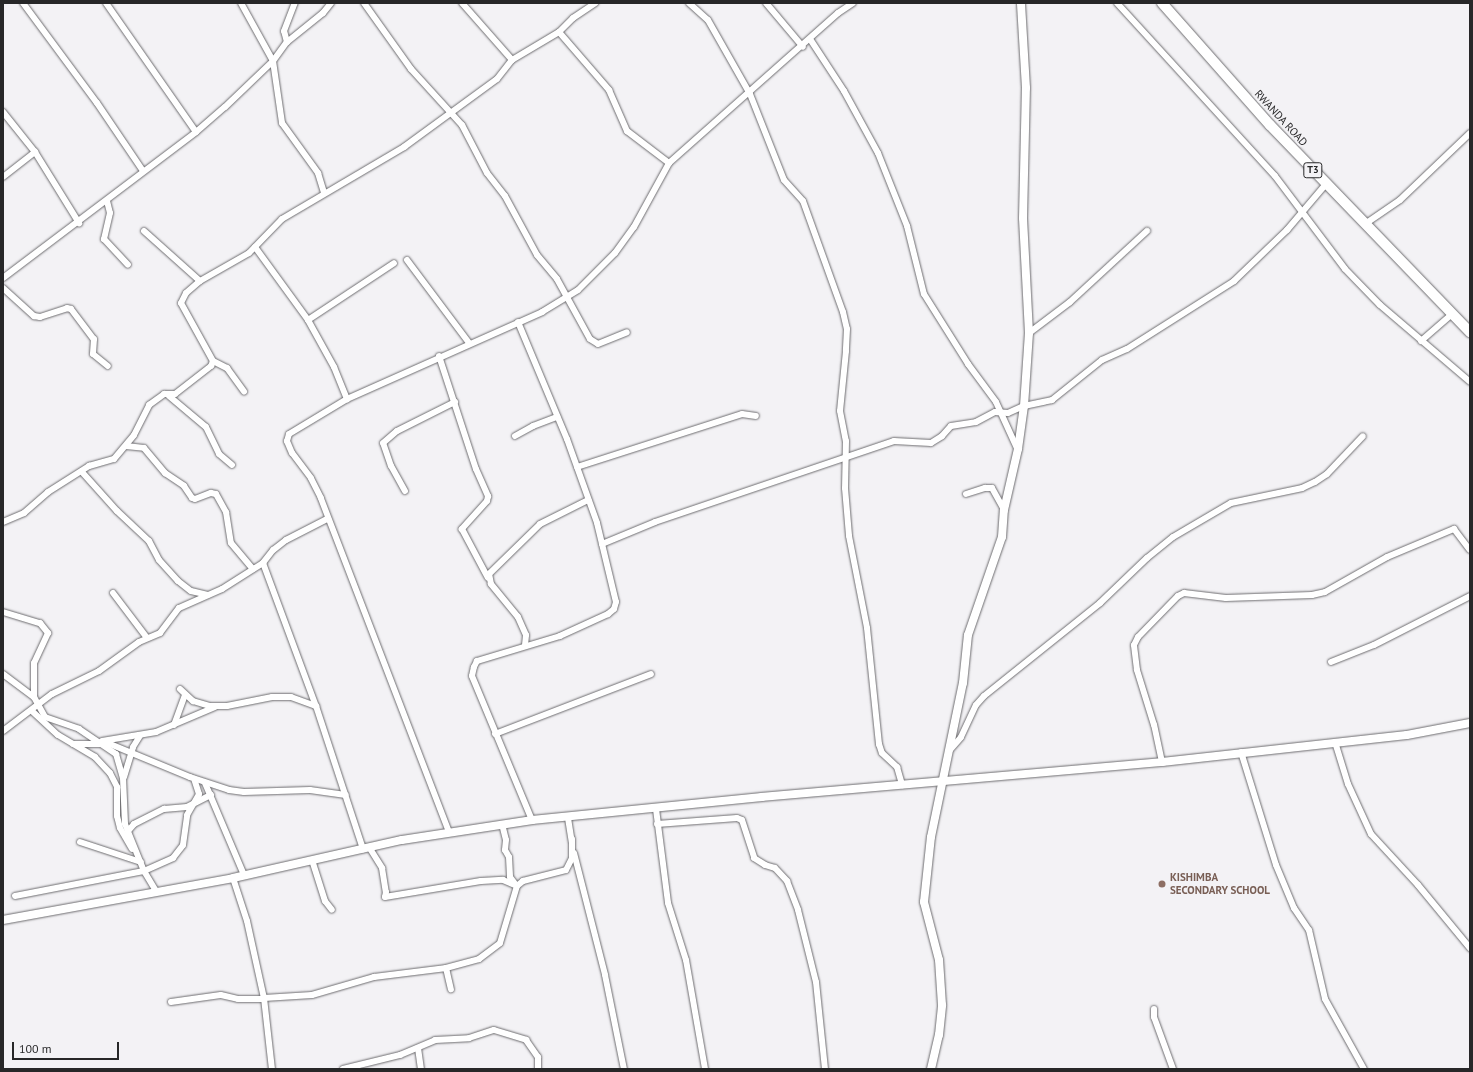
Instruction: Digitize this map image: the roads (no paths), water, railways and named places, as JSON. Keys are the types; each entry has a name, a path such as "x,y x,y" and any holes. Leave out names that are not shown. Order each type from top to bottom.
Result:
{"highway":[{"name":"RWANDA ROAD","path":"1162,3 1326,184 1470,332"}],"street":[{"path":"23,3 97,103 143,171"},
{"path":"106,3 196,132"},
{"path":"241,3 273,60 282,123 318,173 324,193"},
{"path":"287,42 284,31 295,3"},
{"path":"3,278 79,223 143,171 196,132 273,60 287,42 322,13 331,3"},
{"path":"364,3 410,69 462,125 487,173 505,196 526,235 567,298 592,342 598,344 627,332"},
{"path":"462,3 512,60"},
{"path":"244,391 227,368 213,360 180,301 200,281 255,247 262,236 282,220 366,167 383,160 451,113 497,79 512,60 559,32 573,18 595,3"},
{"path":"689,3 708,20 750,94 784,180 803,202 843,312 847,329 840,407 846,441 845,457 849,536 867,628 878,744 882,753 897,767 902,785"},
{"path":"766,3 803,47"},
{"path":"450,832 327,519 316,486 292,453 288,441 288,434 347,399 373,389 439,356 518,322 567,298 615,253 634,227 669,163 803,47 838,13 853,3"},
{"path":"931,1069 941,1023 942,982 939,960 926,916 924,887 940,782 948,753 963,683 968,634 998,553 1002,537 1004,510 1018,449 1024,406 1029,333 1023,218 1026,88 1021,3"},
{"path":"1117,3 1275,176 1345,269 1421,341 1470,382"},
{"path":"559,32 609,90 627,131 669,163"},
{"path":"810,39 844,91 878,153 907,226 924,294 1002,413 1018,449"},
{"path":"3,112 35,152 79,223"},
{"path":"1365,224 1400,200 1470,133"},
{"path":"3,177 35,152"},
{"path":"602,544 655,522 845,457 872,451 894,441 931,443 939,439 951,426 976,422 995,412 1002,413 1057,398 1102,360 1127,349 1229,284 1303,213 1326,184"},
{"path":"107,201 110,213 104,239 128,265"},
{"path":"144,231 200,281"},
{"path":"1029,333 1070,302 1147,231"},
{"path":"255,247 308,320 334,367 347,399"},
{"path":"407,260 469,343"},
{"path":"308,320 394,263"},
{"path":"3,288 34,316 40,318 67,308 71,309 94,339 93,354 108,366"},
{"path":"1421,341 1451,314"},
{"path":"518,322 577,467 602,544 616,602 613,612 560,636 525,645 477,662 474,667 472,676 532,820"},
{"path":"439,356 488,499 462,529 488,578 518,617 526,635 525,645"},
{"path":"169,396 200,376 211,366 213,360"},
{"path":"3,522 24,514 48,492 82,472 92,464 114,458 126,446 149,405 164,394 169,396 206,426 219,454 232,465"},
{"path":"405,491 388,461 383,443 397,431 455,402"},
{"path":"577,467 742,414 756,416"},
{"path":"515,436 533,426 557,417"},
{"path":"948,753 961,737 976,705 984,696 1100,603 1173,537 1231,503 1302,488 1315,482 1327,474 1363,436"},
{"path":"126,446 144,448 165,473 184,486 192,498 195,499 211,493 216,494 226,512 231,543 253,570"},
{"path":"82,472 117,511 149,541 156,550 159,560 178,581 191,591 208,595"},
{"path":"966,494 985,488 992,488 1004,510"},
{"path":"488,578 492,570 540,524 588,500"},
{"path":"3,731 56,692 99,671 147,638 160,634 179,608 208,595 253,570 263,563 272,550 286,540 327,519"},
{"path":"1162,762 1154,725 1137,670 1134,644 1142,632 1178,596 1184,593 1230,598 1312,595 1324,592 1387,557 1454,529 1470,550"},
{"path":"263,563 316,706 346,795 366,848 382,868 386,892 384,898 481,881 503,880 517,886"},
{"path":"113,592 147,638"},
{"path":"1331,662 1374,645 1470,596"},
{"path":"3,612 40,623 48,633 34,663 34,697"},
{"path":"3,674 34,697 45,717 80,729 102,742 131,752 205,783 244,792 310,790 346,795"},
{"path":"495,734 651,674"},
{"path":"180,689 185,695 194,701 217,706"},
{"path":"174,725 185,695"},
{"path":"73,744 102,742 140,736 174,725 217,706 285,697 300,698 316,706"},
{"path":"32,711 51,730 95,757 115,781 120,828 140,859"},
{"path":"3,920 233,878 366,848 502,824 902,785 1162,762 1241,752 1407,735 1469,724"},
{"path":"123,778 131,752 140,736"},
{"path":"102,742 119,758 123,778 123,816 144,872 156,891"},
{"path":"1335,742 1350,790 1371,834 1418,885 1470,948"},
{"path":"1241,752 1276,865 1294,908 1309,930 1325,999 1364,1069"},
{"path":"14,896 144,872 173,858 181,850 187,814 199,794 194,779"},
{"path":"205,783 244,875"},
{"path":"128,831 134,824 164,809 191,806 211,795"},
{"path":"656,809 668,903 686,960 705,1069"},
{"path":"568,818 605,975 624,1069"},
{"path":"657,824 737,818 742,820 754,858 765,865 775,868 787,881 798,910 816,982 824,1069"},
{"path":"502,824 506,840 504,847 510,857 510,878 517,886"},
{"path":"171,1002 221,995 238,999 312,996 374,977 446,968 479,958 500,943 517,886 522,881 566,870 572,858 572,839"},
{"path":"80,842 140,859"},
{"path":"312,860 325,900 332,910"},
{"path":"233,878 247,921 264,999 272,1069"},
{"path":"446,968 450,989"},
{"path":"1154,1008 1154,1017 1174,1069"},
{"path":"343,1069 400,1055 444,1038 469,1038 487,1031 502,1031 524,1038 530,1044 538,1057 538,1069"},
{"path":"418,1048 421,1069"}],"place":[{"name":"KISHIMBA SECONDARY SCHOOL","path":"1162,884"}]}
